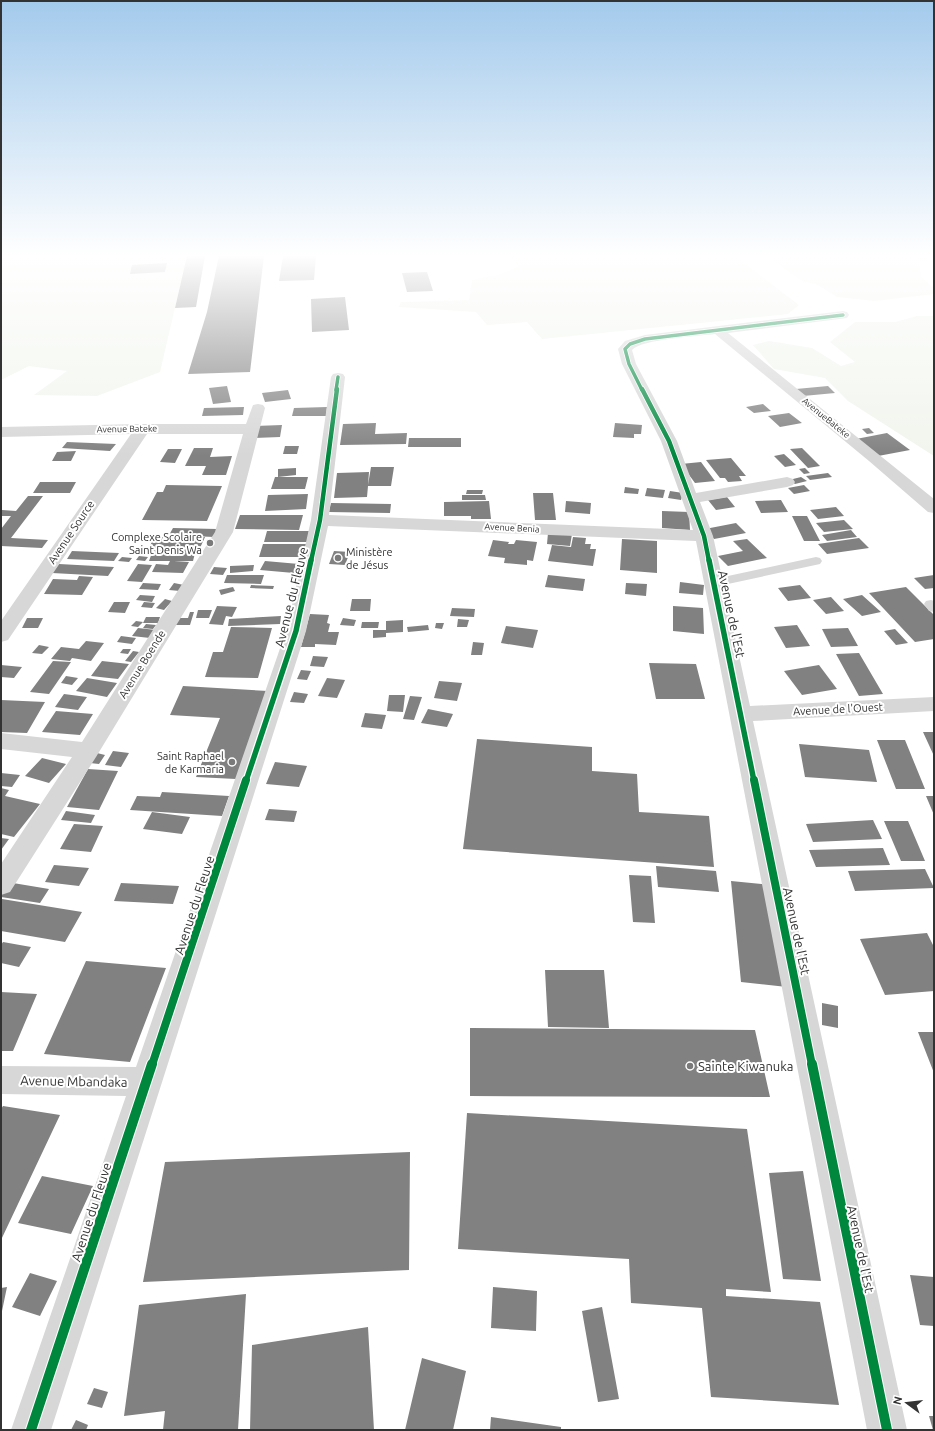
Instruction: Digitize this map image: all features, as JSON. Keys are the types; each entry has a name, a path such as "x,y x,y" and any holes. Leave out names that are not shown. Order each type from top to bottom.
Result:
{"street":[{"path":"717,330 782,323"},
{"name":"Avenue de l'Est","path":"717,330 645,339 630,344 625,349 629,364 669,442 704,536 887,1430"},
{"name":"AvenueBateke","path":"717,330 934,508"},
{"name":"Avenue du Fleuve","path":"31,1430 296,631 320,520 338,377"},
{"name":"Avenue Boende","path":"1,885 88,751 224,532 258,408"},
{"name":"Avenue Source","path":"1,636 142,429"},
{"name":"Avenue Bateke","path":"6,431 253,429"},
{"path":"1,445 6,431"},
{"path":"691,499 787,482"},
{"name":"Avenue Benia","path":"320,520 704,536"},
{"name":"Avenue de l'Ouest","path":"741,714 934,704"},
{"path":"1,741 88,751"},
{"name":"Avenue Mbandaka","path":"1,1080 146,1082"}],"lane":[{"path":"714,583 816,561"}],"shaded area":[{"path":"1,323 171,323 160,372 97,396 34,395 67,371 29,366 1,380"},
{"path":"485,323 517,323 487,325"},
{"path":"528,323 702,323 542,339"},
{"path":"854,323 934,323 934,456 848,401 825,378 774,369 753,345 769,341 812,348 841,366 855,362 830,342"}],"building":[{"path":"204,323 256,323 250,372 188,374"},
{"path":"312,323 348,323 349,330 312,332"},
{"path":"227,386 231,402 213,404 209,388"},
{"path":"828,386 835,393 803,396 796,389"},
{"path":"288,390 291,399 265,402 262,393"},
{"path":"763,404 771,411 754,413 746,407"},
{"path":"244,407 243,415 202,416 204,408"},
{"path":"327,407 326,416 292,416 294,408"},
{"path":"789,413 802,423 780,427 768,416"},
{"path":"376,423 375,434 407,433 406,444 340,445 343,424"},
{"path":"615,423 642,425 641,434 634,434 634,438 613,437"},
{"path":"282,425 280,437 253,438 255,426"},
{"path":"869,428 874,433 867,434 862,429"},
{"path":"887,433 910,450 878,456 856,439"},
{"path":"409,438 461,438 461,447 408,447"},
{"path":"67,442 116,444 110,451 62,448"},
{"path":"285,446 299,446 297,454 283,454"},
{"path":"194,448 213,448 210,457 232,456 226,475 202,475 206,466 185,466"},
{"path":"802,448 820,466 808,468 790,449"},
{"path":"168,449 182,449 175,463 160,462"},
{"path":"76,451 71,461 52,461 57,452"},
{"path":"784,454 796,465 785,467 774,456"},
{"path":"731,458 746,476 739,476 742,481 728,482 725,478 720,478 706,460"},
{"path":"701,462 715,481 695,483 681,464"},
{"path":"371,467 394,467 391,486 368,486 367,497 334,498 337,473 369,472 368,485"},
{"path":"296,468 296,475 278,477 278,469"},
{"path":"805,468 810,473 804,474 799,469"},
{"path":"828,473 832,477 810,480 806,476"},
{"path":"275,477 308,477 305,489 271,489"},
{"path":"801,477 807,481 795,484 789,480"},
{"path":"40,482 76,482 70,493 33,493"},
{"path":"166,485 222,486 207,521 142,520 157,492 163,492"},
{"path":"804,485 810,491 794,494 788,488"},
{"path":"625,487 639,489 638,494 624,493"},
{"path":"647,488 665,490 663,498 645,496"},
{"path":"467,490 483,490 482,494 466,494"},
{"path":"670,491 683,493 681,500 668,498"},
{"path":"533,493 553,493 556,520 535,520"},
{"path":"308,494 306,509 265,511 268,495"},
{"path":"462,495 485,495 486,500 462,500"},
{"path":"28,496 43,496 11,538 48,540 42,548 1,546 1,529 11,516 1,516 2,510 16,511"},
{"path":"727,497 735,507 716,510 708,500"},
{"path":"781,500 788,512 761,513 755,501"},
{"path":"489,501 491,519 471,519 471,516 444,516 444,502"},
{"path":"566,501 591,503 590,514 565,512"},
{"path":"331,503 391,504 390,513 329,512"},
{"path":"836,507 844,516 818,519 810,510"},
{"path":"662,511 689,512 690,530 662,528"},
{"path":"240,515 303,515 299,530 235,529"},
{"path":"792,516 807,516 820,541 804,541"},
{"path":"844,520 853,529 824,532 816,523"},
{"path":"736,523 746,533 714,539 705,529"},
{"path":"173,528 217,529 214,537 169,535"},
{"path":"851,530 857,537 827,541 822,535"},
{"path":"267,531 309,531 307,542 264,542"},
{"path":"548,533 572,534 570,546 547,544"},
{"path":"154,537 205,537 200,548 149,548"},
{"path":"573,537 586,538 585,544 591,544 590,549 596,549 593,566 548,561 552,545 571,547"},
{"path":"859,538 869,548 827,554 818,544"},
{"path":"622,539 657,541 657,573 620,570"},
{"path":"747,539 767,558 728,566 718,556 743,551 733,541"},
{"path":"493,540 509,542 508,544 514,544 516,540 537,542 533,561 527,560 527,565 504,563 505,558 488,556"},
{"path":"263,544 309,544 306,557 259,557"},
{"path":"196,549 193,561 174,561 189,562 183,573 152,572 156,564 168,565 170,561 149,561 153,550"},
{"path":"72,551 119,553 114,561 67,559"},
{"path":"334,551 350,552 345,565 329,564"},
{"path":"139,556 148,557 145,561 136,560"},
{"path":"122,557 132,558 129,562 118,561"},
{"path":"265,561 299,564 294,573 260,570"},
{"path":"59,564 114,567 108,576 52,573"},
{"path":"138,564 152,565 142,582 127,581"},
{"path":"254,565 253,571 230,573 230,566"},
{"path":"214,567 227,568 223,575 210,574"},
{"path":"227,575 264,575 261,584 224,583"},
{"path":"548,575 585,579 583,591 545,587"},
{"path":"934,575 934,588 925,589 914,578"},
{"path":"79,576 93,577 82,595 44,594 53,579 77,580"},
{"path":"680,582 704,585 703,595 679,593"},
{"path":"143,583 161,584 158,590 139,589"},
{"path":"174,583 184,585 180,591 169,590"},
{"path":"626,583 647,584 646,596 625,594"},
{"path":"251,585 274,586 273,589 250,588"},
{"path":"800,585 811,598 788,601 778,588"},
{"path":"233,587 235,591 221,595 219,590"},
{"path":"906,587 934,615 934,639 915,642 869,593"},
{"path":"140,595 155,596 152,602 136,600"},
{"path":"862,595 881,612 862,616 843,599"},
{"path":"831,597 844,611 826,614 813,600"},
{"path":"165,599 172,601 164,610 156,608"},
{"path":"352,599 371,599 370,611 350,611"},
{"path":"114,602 130,602 125,613 108,612"},
{"path":"144,602 155,603 152,608 141,607"},
{"path":"217,606 237,607 232,617 226,616 223,625 209,624"},
{"path":"673,606 703,608 704,634 673,631"},
{"path":"452,608 475,609 474,617 450,616"},
{"path":"198,610 212,610 209,618 196,618"},
{"path":"190,612 194,612 190,625 175,625 177,618 188,618"},
{"path":"310,614 329,615 327,623 330,624 328,632 339,632 336,645 315,644 315,647 301,647"},
{"path":"281,616 280,624 228,626 229,619"},
{"path":"146,617 160,617 158,623 143,623"},
{"path":"27,618 43,618 38,628 22,628"},
{"path":"343,618 356,620 354,626 340,625"},
{"path":"458,619 469,620 467,627 457,627"},
{"path":"403,620 403,632 386,633 386,637 373,638 373,630 386,630 386,621"},
{"path":"136,621 143,622 138,627 131,626"},
{"path":"362,622 379,622 378,628 361,628"},
{"path":"436,623 444,623 442,629 435,628"},
{"path":"146,624 156,625 153,629 143,628"},
{"path":"428,625 429,630 408,632 407,627"},
{"path":"797,625 810,646 786,648 774,627"},
{"path":"506,626 538,630 533,648 501,643"},
{"path":"231,627 272,628 258,678 205,677 213,652 223,652"},
{"path":"138,628 156,630 150,638 132,636"},
{"path":"848,628 858,646 831,647 822,629"},
{"path":"895,629 908,643 896,645 884,631"},
{"path":"121,636 136,638 132,644 117,642"},
{"path":"86,641 104,643 91,661 72,658 70,661 51,659 61,647 79,649"},
{"path":"473,642 484,643 482,655 471,655"},
{"path":"39,645 49,647 42,654 32,653"},
{"path":"123,649 131,649 128,654 120,653"},
{"path":"133,651 139,652 131,662 125,661"},
{"path":"859,653 883,694 859,696 836,654"},
{"path":"313,656 328,657 324,667 310,666"},
{"path":"53,661 71,662 49,694 30,692"},
{"path":"102,661 129,664 118,679 91,676"},
{"path":"649,663 696,664 705,699 656,699"},
{"path":"1,665 22,667 14,678 1,677"},
{"path":"819,665 837,689 802,695 784,671"},
{"path":"301,670 311,671 307,680 297,679"},
{"path":"66,676 78,678 72,685 61,683"},
{"path":"87,678 117,683 107,697 76,691"},
{"path":"327,678 345,680 337,698 318,696"},
{"path":"439,681 462,683 457,701 434,698"},
{"path":"183,686 268,691 236,779 196,777 220,718 170,715"},
{"path":"294,692 308,694 304,703 290,702"},
{"path":"64,694 87,697 78,710 55,707"},
{"path":"389,695 405,695 403,712 387,711"},
{"path":"410,696 422,697 414,720 403,719"},
{"path":"1,700 45,702 27,733 1,732"},
{"path":"428,709 453,714 447,727 421,723"},
{"path":"56,711 93,714 80,735 42,732"},
{"path":"365,713 386,715 382,729 361,727"},
{"path":"923,732 934,732 934,756"},
{"path":"477,739 592,747 592,771 637,774 639,812 709,816 714,867 463,849"},
{"path":"877,740 905,740 925,789 896,789"},
{"path":"799,744 869,750 877,782 805,777"},
{"path":"113,751 129,753 121,767 105,765"},
{"path":"97,753 105,755 99,764 90,763"},
{"path":"42,758 66,764 49,783 25,776"},
{"path":"275,762 307,766 299,787 266,784"},
{"path":"88,769 118,771 99,810 67,807"},
{"path":"1,773 20,775 12,787 1,786"},
{"path":"1,788 9,790 5,796 40,804 14,837 1,834"},
{"path":"162,792 229,796 222,816 130,810 137,796 160,797"},
{"path":"926,796 934,796 934,815"},
{"path":"269,809 297,811 294,822 265,820"},
{"path":"66,811 95,815 91,823 61,820"},
{"path":"152,812 190,817 182,834 143,829"},
{"path":"873,820 882,839 813,842 806,824"},
{"path":"884,821 908,821 925,861 901,861"},
{"path":"74,824 103,826 91,852 60,849"},
{"path":"1,838 9,839 1,850"},
{"path":"883,848 890,865 816,867 809,850"},
{"path":"54,865 89,868 79,886 45,882"},
{"path":"656,866 716,871 719,892 658,887"},
{"path":"925,869 934,888 855,891 848,871"},
{"path":"629,875 651,876 655,923 633,922"},
{"path":"731,881 773,885 787,987 741,982"},
{"path":"7,882 49,889 40,903 1,897 1,891"},
{"path":"121,883 179,886 173,904 114,901"},
{"path":"2,899 82,912 65,942 1,931"},
{"path":"927,933 934,947 934,991 885,995 860,939"},
{"path":"3,942 31,947 19,967 1,963 1,945"},
{"path":"86,961 166,968 130,1062 44,1054"},
{"path":"545,970 604,970 609,1028 548,1027"},
{"path":"1,992 37,994 13,1051 1,1051"},
{"path":"822,1003 838,1006 838,1028 822,1025"},
{"path":"470,1028 755,1030 770,1097 470,1096"},
{"path":"918,1032 934,1032 934,1073"},
{"path":"3,1106 60,1115 1,1240 1,1109"},
{"path":"467,1113 747,1129 771,1292 726,1289 726,1296 820,1302 839,1405 711,1397 702,1308 631,1303 629,1259 458,1249"},
{"path":"410,1152 409,1270 143,1282 165,1162"},
{"path":"803,1171 821,1281 783,1279 769,1173"},
{"path":"42,1176 93,1186 71,1234 18,1223"},
{"path":"30,1273 57,1281 40,1316 12,1307"},
{"path":"910,1275 934,1277 934,1326 920,1325"},
{"path":"7,1287 2,1311 1,1311 1,1288"},
{"path":"493,1287 537,1291 536,1331 491,1328"},
{"path":"246,1294 238,1430 163,1430 165,1411 124,1416 139,1305"},
{"path":"602,1307 619,1399 598,1402 582,1311"},
{"path":"368,1327 374,1430 250,1430 252,1345"},
{"path":"422,1358 466,1371 453,1430 405,1430"},
{"path":"94,1388 108,1392 102,1408 87,1404"},
{"path":"929,1416 934,1416 934,1430 933,1430"},
{"path":"491,1417 561,1427 561,1430 490,1430"},
{"path":"76,1420 88,1425 86,1430 71,1430"}],"cycle path":[{"path":"779,323 645,339 630,344 625,349 629,364 669,441 704,536 887,1430"},
{"path":"31,1430 296,631 320,520 338,377"}],"place":[{"name":"Complexe Scolaire Saint Denis Wa","path":"210,543"},
{"name":"Ministère de Jésus","path":"338,558"},
{"name":"Saint Raphael de Karmaria","path":"232,762"},
{"name":"Sainte Kiwanuka","path":"690,1066"}]}
